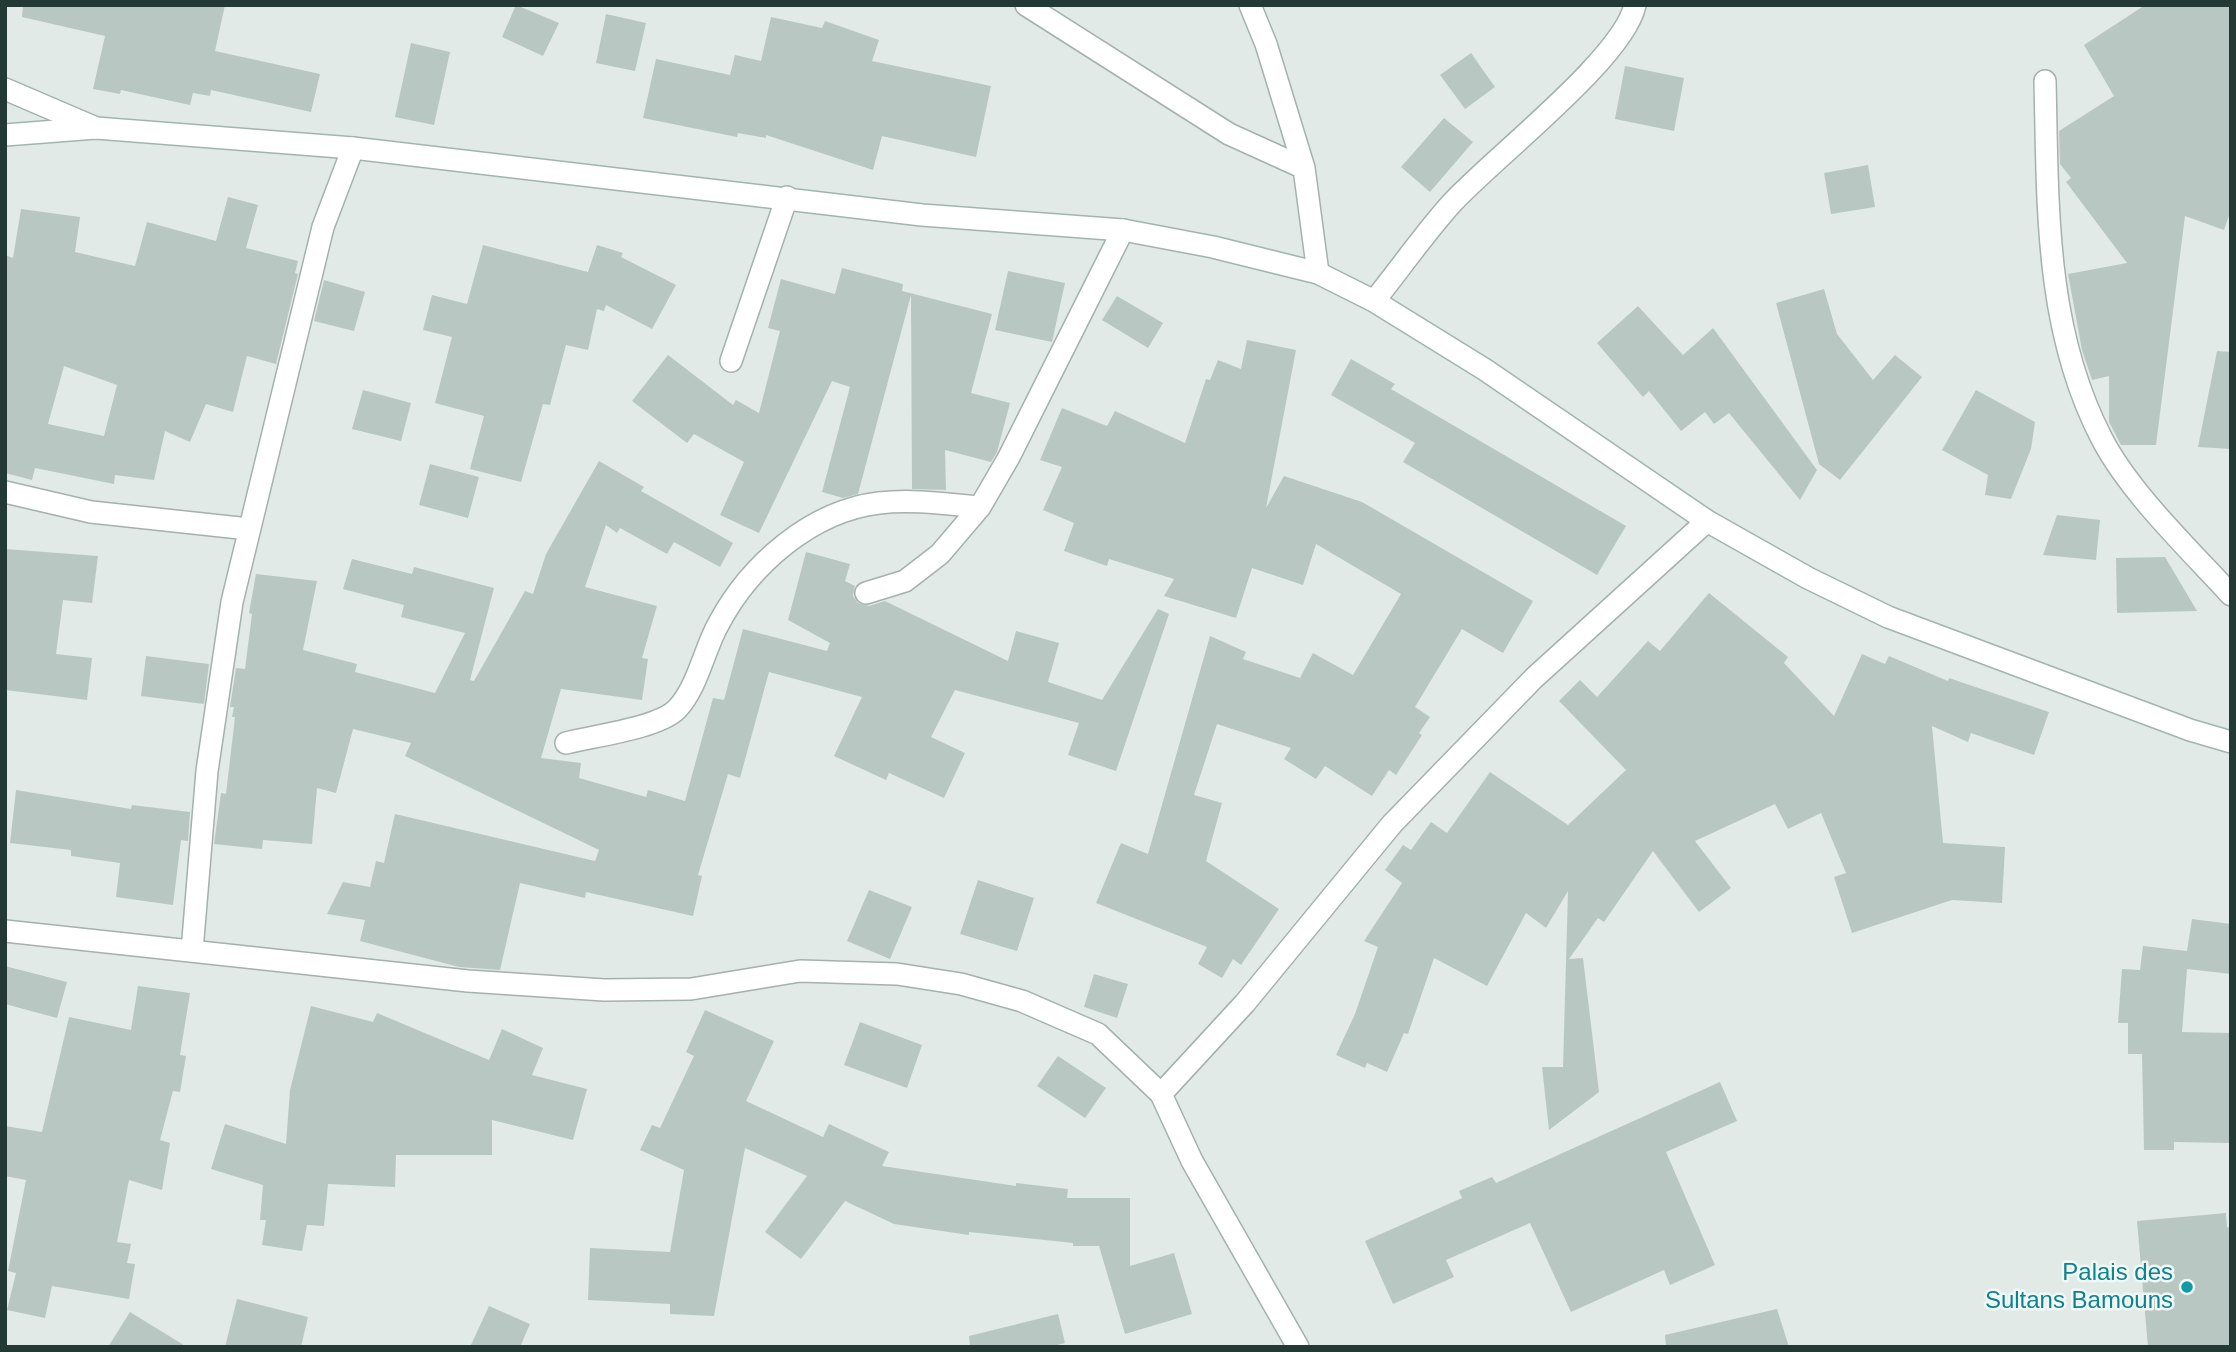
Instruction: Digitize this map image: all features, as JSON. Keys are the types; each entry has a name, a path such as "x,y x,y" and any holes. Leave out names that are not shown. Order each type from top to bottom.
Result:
{"street":[{"path":"1026,5 1229,134 1304,168"},
{"path":"1250,5 1266,44 1304,168 1318,273"},
{"path":"1374,301 1451,204 1585,77 1632,20 1635,5"},
{"path":"2045,80 2049,216 2056,292 2059,318 2074,376 2110,452 2140,493 2231,595"},
{"path":"5,89 96,128"},
{"path":"5,135 96,128 353,148 922,215 1123,230 1213,247 1318,273 1374,301 1484,369 1707,521 1808,578 1888,617 2190,730 2231,742"},
{"path":"192,951 220,668 249,529 323,227 353,148"},
{"path":"731,361 787,197"},
{"path":"866,593 905,580 931,561 980,507 1009,457 1123,230"},
{"path":"5,492 91,512 249,529"},
{"path":"566,743 662,719 677,709 689,691 708,641 729,604 757,568 793,539 835,516 878,503 924,502 980,507"},
{"path":"1161,1094 1245,1003 1392,824 1534,678 1707,521"},
{"path":"5,931 468,981 604,990 691,989 800,971 897,974 961,985 1022,1001 1098,1034 1161,1094 1192,1161 1298,1347"}],"building":[{"path":"23,5 225,5 215,51 320,74 311,112 211,90 210,96 193,93 190,105 121,90 120,94 93,89 105,36 22,17"},
{"path":"516,5 559,23 543,56 502,37"},
{"path":"2145,5 2231,5 2231,210 2224,230 2185,216 2156,445 2121,445 2109,422 2109,376 2092,380 2082,350 2068,274 2127,263 2066,182 2071,178 2060,164 2059,131 2114,96 2084,45"},
{"path":"606,14 646,23 635,71 596,63"},
{"path":"771,17 822,28 825,21 879,40 872,61 991,86 976,157 882,136 873,170 766,135 766,138 738,133 737,137 643,118 656,59 730,75 735,55 761,61"},
{"path":"411,43 450,52 434,125 395,117"},
{"path":"1471,53 1495,87 1465,109 1440,75"},
{"path":"1625,66 1684,78 1674,131 1615,119"},
{"path":"1444,118 1473,142 1430,192 1401,167"},
{"path":"1868,165 1875,207 1831,214 1824,173"},
{"path":"228,197 258,205 246,248 298,261 295,273 298,274 276,364 247,356 233,412 206,404 190,442 165,431 154,480 115,475 114,484 35,468 32,480 5,473 5,255 13,258 21,209 80,217 75,252 135,266 147,222 216,241","holes":["64,366 117,385 104,436 48,424"]},
{"path":"483,245 588,272 597,245 623,253 621,257 676,285 652,329 606,305 604,311 597,309 588,350 566,345 550,405 543,404 521,482 470,469 484,416 435,403 452,337 423,330 432,295 467,304"},
{"path":"842,268 903,284 902,291 992,314 971,393 1010,403 997,452 991,462 945,450 946,490 912,489 911,295 858,494 843,498 822,492 850,387 832,381 759,533 720,515 744,462 694,434 687,443 632,401 668,355 733,405 736,400 759,413 780,331 768,328 781,279 835,294"},
{"path":"1008,271 1065,283 1052,342 995,330"},
{"path":"324,280 365,292 354,331 314,321"},
{"path":"1824,289 1837,334 1873,380 1895,355 1922,377 1840,480 1819,464 1776,303"},
{"path":"1117,296 1163,323 1148,348 1102,320"},
{"path":"1638,306 1683,355 1713,328 1817,470 1800,500 1729,413 1714,424 1705,412 1681,431 1649,391 1643,397 1597,343"},
{"path":"1247,340 1296,350 1266,508 1284,476 1362,502 1533,601 1503,653 1462,629 1415,707 1430,717 1419,733 1422,735 1396,775 1389,770 1372,796 1325,766 1316,779 1284,759 1291,748 1217,724 1194,795 1222,803 1206,861 1279,909 1241,965 1233,959 1222,978 1198,964 1207,947 1096,903 1121,843 1148,854 1210,636 1246,652 1243,659 1300,678 1313,653 1353,675 1401,594 1316,544 1303,585 1252,568 1236,618 1164,596 1174,579 1109,559 1107,566 1064,551 1074,523 1043,510 1062,467 1040,460 1062,408 1107,426 1115,411 1185,443 1206,379 1210,380 1218,360 1241,369"},
{"path":"2217,351 2231,352 2231,449 2198,447"},
{"path":"1351,359 1395,384 1391,389 1626,526 1597,575 1403,462 1415,443 1331,395"},
{"path":"363,390 411,403 401,441 352,429"},
{"path":"1976,390 2035,422 2031,449 2011,499 1985,495 1988,475 1942,450"},
{"path":"599,461 644,487 641,491 733,543 720,567 674,542 667,554 620,528 617,533 606,525 585,587 657,606 642,658 648,659 642,700 561,689 541,758 581,763 579,778 646,797 648,790 685,801 713,698 724,700 743,629 827,651 830,643 788,620 806,552 850,564 845,581 855,586 853,596 858,603 869,606 885,601 1008,661 1016,631 1059,643 1048,682 1102,700 1158,609 1169,614 1116,771 1068,755 1079,723 955,690 931,737 965,753 944,798 889,773 886,780 834,756 862,697 769,672 740,778 728,774 698,875 702,876 693,916 586,892 585,898 520,883 500,970 459,967 360,941 365,920 327,914 343,882 370,887 376,861 384,863 395,814 595,861 599,850 405,756 411,743 353,729 336,793 317,788 312,844 263,840 262,849 214,844 221,793 226,794 235,717 232,717 234,707 230,707 236,668 245,669 252,614 249,613 256,574 317,581 303,650 357,664 355,672 435,693 465,633 401,617 404,605 343,589 352,559 412,574 414,567 494,588 470,680 474,681 525,591 533,594 546,554"},
{"path":"430,464 479,477 468,518 419,505"},
{"path":"2057,515 2100,520 2096,560 2043,555"},
{"path":"5,549 98,556 92,603 63,600 56,654 92,658 87,700 5,690"},
{"path":"2165,557 2197,611 2117,613 2116,558"},
{"path":"1709,593 1788,657 1784,663 1834,716 1862,654 1885,664 1889,656 1948,681 1949,678 2049,712 2034,755 1971,733 1968,742 1932,726 1943,843 2005,847 2002,903 1952,900 1852,933 1834,877 1846,873 1821,813 1788,829 1775,804 1695,841 1731,888 1699,912 1653,851 1604,922 1598,918 1569,959 1583,958 1599,1092 1549,1130 1542,1067 1563,1067 1568,891 1546,928 1526,913 1487,986 1434,958 1408,1034 1404,1033 1387,1072 1367,1063 1365,1068 1336,1055 1355,1014 1378,947 1364,941 1402,883 1385,870 1403,845 1411,850 1431,822 1447,833 1490,772 1568,825 1626,770 1559,701 1580,680 1597,697 1648,641 1660,651"},
{"path":"146,656 209,664 204,704 141,696"},
{"path":"16,790 131,809 132,805 190,812 188,841 181,840 173,905 116,897 120,863 71,856 71,850 10,843"},
{"path":"978,880 1034,898 1017,951 960,934"},
{"path":"869,890 912,907 890,959 847,941"},
{"path":"2192,919 2231,924 2231,974 2187,969 2182,1032 2231,1033 2231,1143 2174,1142 2174,1150 2144,1150 2142,1054 2128,1054 2128,1023 2118,1023 2122,969 2140,970 2143,946 2187,951"},
{"path":"5,966 67,982 57,1018 5,1004"},
{"path":"1094,974 1128,984 1117,1018 1084,1007"},
{"path":"138,986 190,993 180,1055 186,1056 180,1092 173,1091 160,1140 170,1143 162,1190 129,1180 117,1242 131,1244 127,1263 135,1264 129,1299 52,1286 45,1318 7,1310 16,1273 8,1271 26,1180 5,1176 5,1126 42,1132 69,1017 131,1030"},
{"path":"311,1006 373,1022 377,1013 489,1060 502,1029 543,1048 532,1075 587,1089 573,1140 492,1120 492,1155 396,1155 395,1187 328,1184 324,1226 307,1225 302,1251 262,1245 266,1220 260,1220 263,1185 211,1169 225,1124 286,1144 290,1090"},
{"path":"705,1010 774,1041 746,1101 823,1137 829,1124 889,1152 882,1166 1016,1186 1016,1183 1068,1189 1067,1198 1130,1198 1130,1266 1174,1253 1192,1314 1125,1334 1099,1246 1073,1246 1073,1243 969,1232 969,1235 894,1224 845,1201 801,1259 765,1232 807,1176 745,1148 714,1316 670,1314 670,1304 588,1300 590,1248 670,1252 684,1170 640,1150 652,1125 660,1128 694,1056 686,1052"},
{"path":"860,1022 922,1045 907,1088 844,1065"},
{"path":"1058,1056 1106,1088 1085,1118 1037,1086"},
{"path":"1720,1082 1737,1121 1666,1152 1715,1265 1670,1285 1664,1270 1571,1312 1530,1223 1446,1260 1454,1277 1393,1304 1365,1241 1462,1198 1459,1191 1492,1177 1496,1183"},
{"name":"Palais des Sultans Bamouns","path":"2226,1213 2227,1227 2231,1228 2231,1347 2148,1347 2137,1221"},
{"path":"237,1299 308,1317 301,1347 225,1347"},
{"path":"489,1306 530,1324 520,1347 470,1347"},
{"path":"1777,1309 1789,1347 1666,1347 1665,1335"},
{"path":"130,1312 187,1347 108,1347"},
{"path":"1058,1314 1065,1343 1050,1347 970,1347 969,1336"}],"place":[{"name":"Palais des Sultans Bamouns","path":"2187,1287"}]}
